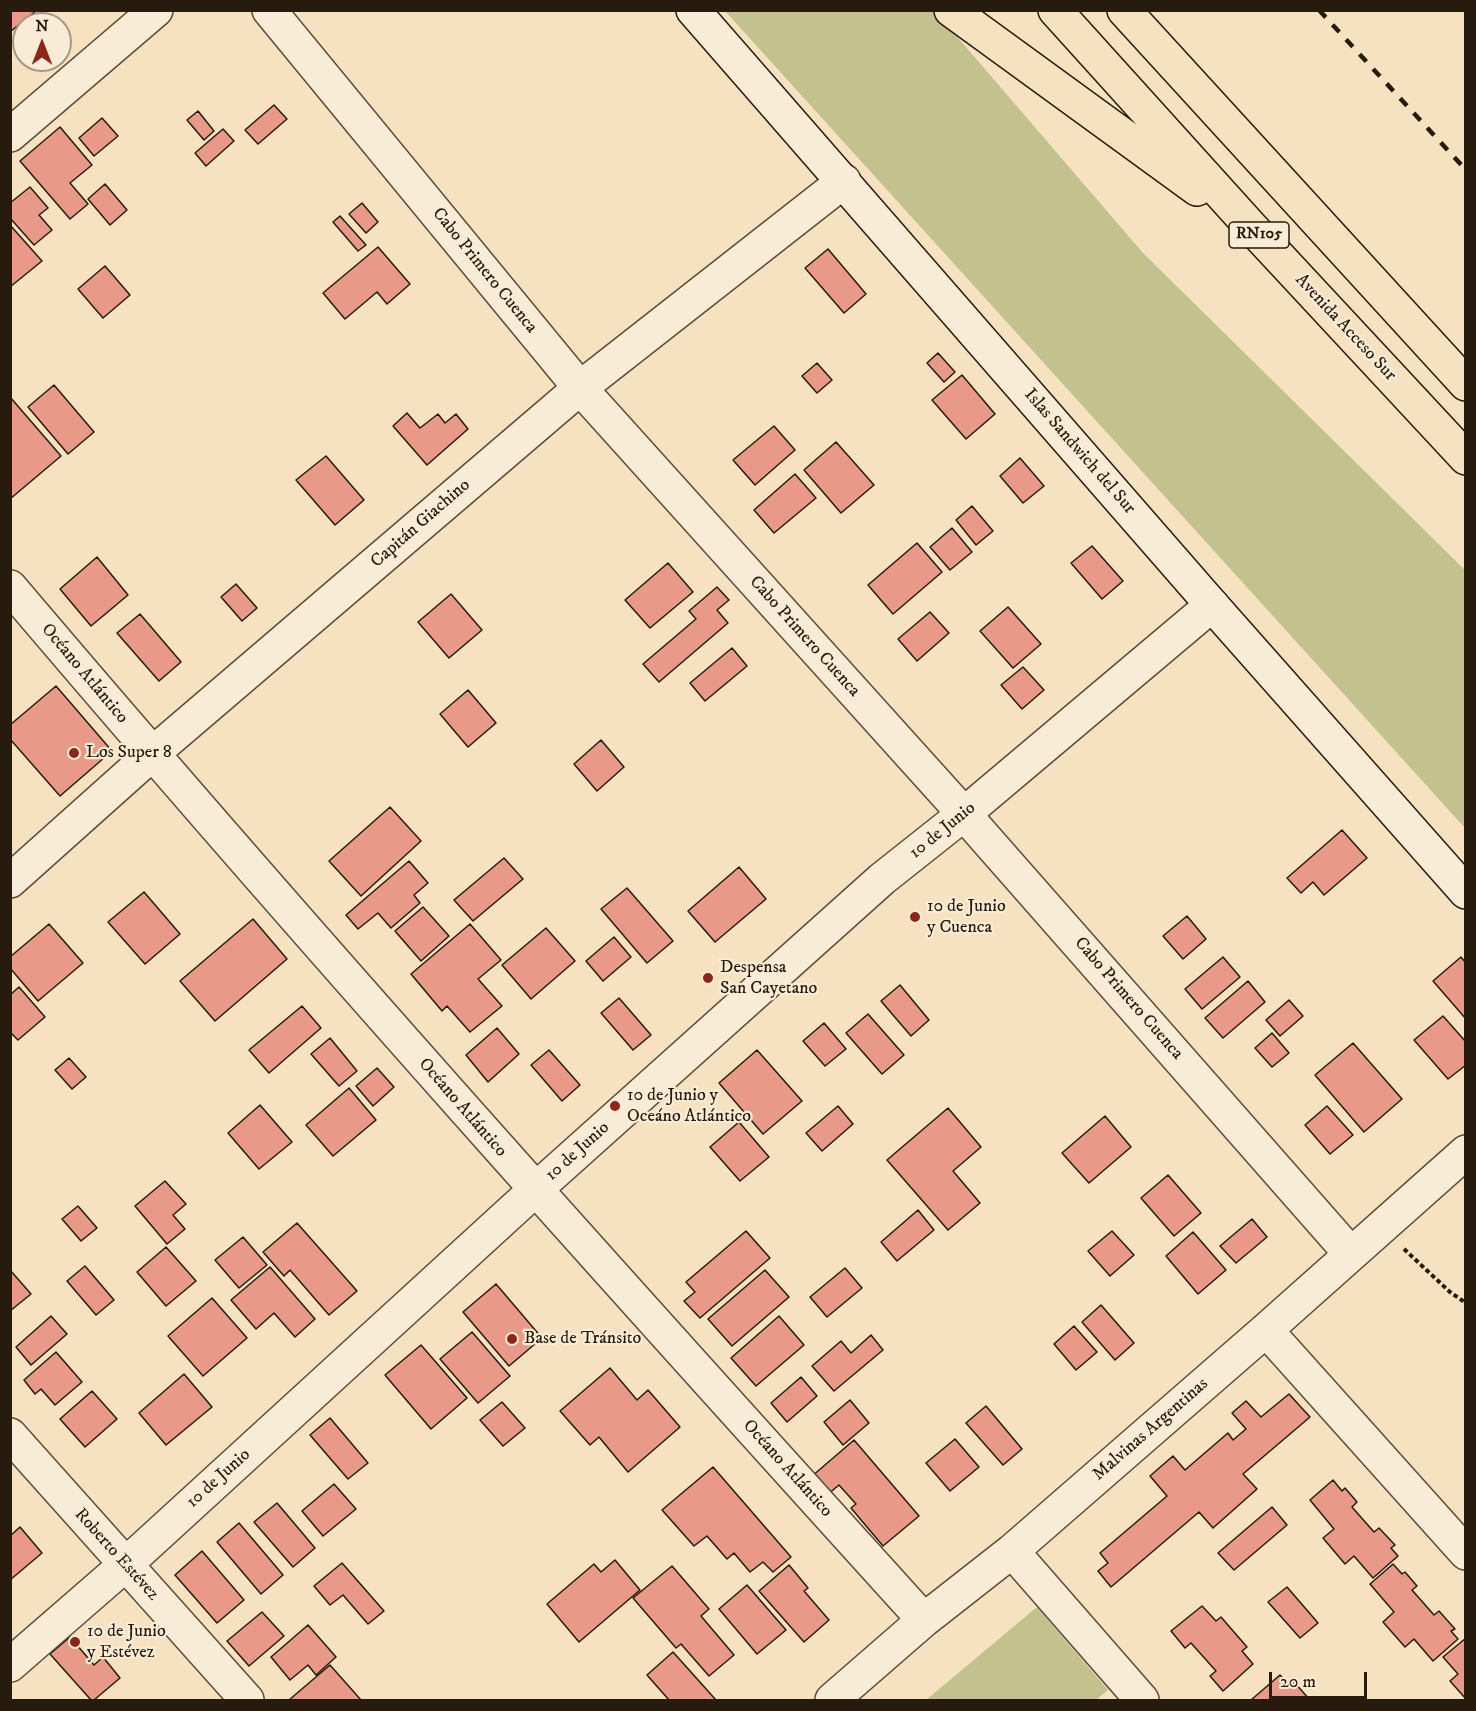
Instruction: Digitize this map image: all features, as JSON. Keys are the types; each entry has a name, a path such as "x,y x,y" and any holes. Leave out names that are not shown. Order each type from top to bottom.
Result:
{"highway":[{"path":"951,10 1252,228"},
{"name":"Avenida Acceso Sur","path":"1055,10 1252,228 1466,458"},
{"name":"RN105","path":"1124,10 1466,384"}],"street":[{"path":"10,135 156,10"},
{"name":"Cabo Primero Cuenca","path":"269,10 580,388 964,814 1350,1253"},
{"name":"Islas Sandwich del Sur","path":"693,10 1212,605 1466,892"},
{"name":"Capitán Giachino","path":"10,881 152,754 580,388 844,181"},
{"name":"Océano Atlántico","path":"10,587 152,754 535,1190 924,1620"},
{"name":"10 de Junio","path":"10,1665 125,1565 535,1190 882,879 964,814 1212,605"},
{"name":"Malvinas Argentinas","path":"832,1701 924,1620 1012,1551 1466,1152"},
{"path":"1266,1330 1466,1553"},
{"name":"Roberto Estévez","path":"10,1435 247,1701"},
{"path":"1012,1551 1140,1700"}],"path":[{"path":"1381,1228 1450,1293 1466,1303"}],"shaded area":[{"path":"725,11 935,11 1143,253 1465,570 1465,828"},
{"path":"1037,1607 1108,1690 1096,1700 926,1700"}],"building":[{"path":"10,10 37,10 12,12 12,30 10,32"},
{"path":"274,105 287,119 258,144 245,130"},
{"path":"198,111 214,131 204,140 187,120"},
{"path":"102,118 118,136 94,156 79,138"},
{"path":"60,127 92,165 70,183 88,204 70,219 20,161"},
{"path":"223,129 234,141 206,166 195,153"},
{"path":"105,184 127,210 110,225 88,199"},
{"path":"30,187 48,208 39,215 52,230 34,245 10,218 10,203"},
{"path":"362,203 378,222 366,233 349,214"},
{"path":"340,216 366,245 358,251 333,222"},
{"path":"10,225 42,261 10,287"},
{"path":"378,247 410,284 387,304 377,292 345,319 323,293"},
{"path":"828,249 866,294 844,313 805,268"},
{"path":"105,266 130,295 103,318 78,289"},
{"path":"938,353 955,372 944,382 927,363"},
{"path":"817,363 832,380 817,393 802,376"},
{"path":"962,375 995,414 966,439 932,400"},
{"path":"54,385 94,432 68,454 28,407"},
{"path":"10,397 61,456 10,499"},
{"path":"407,413 420,428 438,414 445,423 456,414 468,429 427,465 393,426"},
{"path":"774,426 795,450 755,485 733,460"},
{"path":"836,442 874,485 841,513 804,470"},
{"path":"326,456 364,500 335,525 296,480"},
{"path":"1020,458 1044,486 1023,503 1000,476"},
{"path":"795,474 816,498 774,533 754,510"},
{"path":"972,506 993,531 976,545 956,520"},
{"path":"952,528 972,552 950,570 930,547"},
{"path":"917,543 942,572 893,614 868,585"},
{"path":"1092,546 1123,581 1102,599 1071,563"},
{"path":"97,557 128,595 91,626 60,589"},
{"path":"668,563 693,592 650,628 625,600"},
{"path":"236,584 257,608 242,621 221,597"},
{"path":"717,587 729,600 717,610 728,623 659,682 643,664 696,619 689,611"},
{"path":"451,594 482,630 449,658 418,622"},
{"path":"1008,607 1041,644 1013,668 980,631"},
{"path":"930,612 949,633 917,661 898,639"},
{"path":"140,614 181,662 159,681 117,633"},
{"path":"732,648 747,666 705,701 690,683"},
{"path":"1023,667 1044,690 1022,709 1001,685"},
{"path":"56,686 112,751 60,796 10,739 10,725"},
{"path":"468,690 496,723 468,747 440,714"},
{"path":"601,740 624,767 597,791 574,764"},
{"path":"390,807 421,841 361,896 329,861"},
{"path":"1342,830 1367,858 1324,895 1313,882 1301,893 1287,878"},
{"path":"504,858 523,879 473,921 454,900"},
{"path":"409,861 428,883 414,895 420,903 391,928 378,913 358,929 346,915"},
{"path":"739,867 766,899 715,942 688,911"},
{"path":"627,888 673,941 647,963 601,909"},
{"path":"144,892 180,934 145,964 108,922"},
{"path":"423,907 449,936 421,961 395,931"},
{"path":"1187,916 1206,939 1183,959 1163,936"},
{"path":"253,919 287,959 215,1021 180,981"},
{"path":"49,924 83,963 38,1001 10,968 10,957"},
{"path":"470,924 501,960 478,979 502,1006 470,1032 447,1006 442,1011 411,974"},
{"path":"546,928 575,961 531,999 502,965"},
{"path":"614,937 631,957 603,981 586,961"},
{"path":"1223,957 1240,977 1202,1009 1185,989"},
{"path":"1461,957 1466,963 1466,1019 1433,981"},
{"path":"1248,981 1265,1002 1223,1038 1205,1018"},
{"path":"900,985 929,1020 911,1036 881,1001"},
{"path":"19,987 45,1017 18,1040 10,1032 10,995"},
{"path":"619,998 651,1035 633,1050 601,1013"},
{"path":"1289,1000 1303,1016 1280,1036 1266,1020"},
{"path":"302,1006 321,1028 269,1073 249,1050"},
{"path":"868,1014 904,1055 882,1074 846,1033"},
{"path":"1443,1016 1466,1042 1466,1065 1448,1079 1414,1040"},
{"path":"824,1023 846,1049 825,1066 803,1041"},
{"path":"497,1028 519,1054 488,1082 466,1055"},
{"path":"1272,1033 1289,1053 1272,1067 1255,1048"},
{"path":"330,1038 357,1071 339,1086 311,1054"},
{"path":"1353,1043 1402,1099 1364,1132 1315,1075"},
{"path":"549,1050 580,1085 562,1101 531,1065"},
{"path":"757,1050 802,1101 763,1134 719,1083"},
{"path":"69,1058 86,1077 72,1089 55,1070"},
{"path":"377,1068 394,1087 373,1106 356,1086"},
{"path":"349,1088 376,1120 333,1156 306,1125"},
{"path":"260,1105 292,1142 259,1169 228,1133"},
{"path":"838,1106 853,1124 822,1151 806,1133"},
{"path":"1327,1106 1353,1135 1330,1154 1305,1125"},
{"path":"948,1108 981,1147 953,1171 980,1203 948,1230 887,1160"},
{"path":"1105,1116 1131,1147 1089,1183 1062,1153"},
{"path":"739,1122 769,1157 740,1181 710,1147"},
{"path":"1168,1175 1201,1213 1174,1236 1141,1198"},
{"path":"165,1181 186,1204 173,1215 185,1229 167,1244 135,1206"},
{"path":"78,1206 97,1228 81,1241 62,1219"},
{"path":"918,1210 934,1230 897,1261 881,1242"},
{"path":"1252,1219 1267,1237 1236,1263 1220,1246"},
{"path":"297,1223 357,1291 329,1315 290,1270 284,1276 263,1252"},
{"path":"746,1231 770,1258 700,1318 684,1301 695,1292 686,1282"},
{"path":"1112,1231 1134,1255 1110,1276 1088,1251"},
{"path":"1193,1232 1226,1270 1198,1294 1166,1256"},
{"path":"243,1237 267,1265 239,1288 215,1260"},
{"path":"166,1247 196,1281 166,1306 137,1272"},
{"path":"85,1266 114,1300 96,1315 67,1281"},
{"path":"270,1267 315,1319 295,1337 274,1313 256,1329 231,1300"},
{"path":"845,1268 862,1288 827,1317 810,1297"},
{"path":"10,1270 31,1294 10,1311"},
{"path":"765,1270 789,1297 732,1346 708,1319"},
{"path":"496,1284 542,1338 509,1366 463,1312"},
{"path":"212,1298 247,1338 203,1376 168,1336"},
{"path":"1101,1305 1134,1343 1115,1360 1082,1322"},
{"path":"51,1316 67,1334 31,1365 16,1347"},
{"path":"779,1316 804,1345 756,1386 731,1358"},
{"path":"1074,1326 1097,1352 1076,1370 1054,1344"},
{"path":"472,1332 510,1376 478,1403 440,1359"},
{"path":"871,1335 883,1350 834,1391 812,1366 841,1341 851,1353"},
{"path":"421,1345 467,1398 431,1429 385,1375"},
{"path":"56,1352 82,1382 55,1405 41,1389 35,1394 24,1380"},
{"path":"610,1368 637,1400 648,1390 680,1427 628,1472 599,1437 590,1445 560,1411"},
{"path":"184,1374 212,1407 166,1445 139,1413"},
{"path":"801,1377 817,1396 787,1422 771,1403"},
{"path":"92,1391 117,1419 85,1447 60,1419"},
{"path":"1289,1394 1310,1417 1243,1474 1257,1489 1213,1528 1199,1512 1111,1587 1098,1571 1108,1563 1100,1553 1167,1496 1150,1476 1173,1456 1185,1470 1228,1433 1233,1440 1246,1429 1232,1413 1246,1401 1261,1417"},
{"path":"850,1400 869,1423 843,1445 824,1422"},
{"path":"502,1402 525,1428 503,1446 480,1420"},
{"path":"986,1406 1022,1449 1003,1465 966,1423"},
{"path":"330,1418 368,1463 348,1479 310,1435"},
{"path":"955,1439 979,1467 950,1491 926,1463"},
{"path":"854,1440 919,1516 883,1546 851,1508 856,1504 839,1485 827,1495 811,1477"},
{"path":"713,1467 791,1557 773,1572 763,1562 750,1572 734,1553 727,1559 707,1536 694,1546 662,1510"},
{"path":"1333,1480 1342,1491 1345,1488 1357,1502 1352,1507 1374,1532 1379,1528 1395,1545 1391,1548 1398,1556 1373,1578 1354,1556 1345,1564 1323,1538 1334,1529 1310,1500"},
{"path":"334,1484 356,1509 323,1536 302,1511"},
{"path":"277,1503 315,1548 293,1567 254,1522"},
{"path":"1272,1507 1287,1525 1234,1570 1218,1553"},
{"path":"239,1523 283,1575 261,1594 217,1542"},
{"path":"20,1527 42,1553 10,1580 10,1536"},
{"path":"202,1551 244,1600 217,1623 175,1575"},
{"path":"615,1560 640,1590 579,1642 547,1604 594,1564 601,1572"},
{"path":"342,1563 384,1611 368,1624 343,1595 330,1605 314,1586"},
{"path":"1393,1564 1402,1574 1405,1572 1417,1586 1412,1590 1434,1615 1439,1611 1455,1629 1451,1631 1458,1639 1433,1661 1414,1639 1405,1647 1383,1622 1394,1612 1370,1584"},
{"path":"789,1565 808,1588 804,1591 829,1620 804,1642 759,1591"},
{"path":"672,1566 709,1609 701,1616 734,1655 709,1676 681,1644 676,1648 633,1598"},
{"path":"747,1585 786,1630 757,1654 719,1609"},
{"path":"1287,1587 1318,1623 1300,1638 1268,1602"},
{"path":"1202,1606 1216,1621 1221,1617 1247,1647 1242,1651 1253,1664 1223,1691 1210,1676 1216,1671 1191,1643 1185,1648 1171,1631"},
{"path":"262,1612 284,1636 249,1666 227,1641"},
{"path":"308,1625 336,1657 316,1675 308,1665 290,1680 271,1657"},
{"path":"70,1637 94,1665 103,1657 120,1678 94,1700 91,1700 50,1654"},
{"path":"1466,1638 1466,1699 1450,1681 1458,1674 1443,1657"},
{"path":"673,1652 716,1700 669,1700 647,1675"},
{"path":"330,1665 361,1700 289,1700"},
{"path":"1280,1675 1289,1685 1294,1682 1310,1700 1251,1700"}],"railway":[{"path":"1319,10 1466,170"}],"place":[{"name":"Los Super 8","path":"74,753"},
{"name":"10 de Junio y Cuenca","path":"915,917"},
{"name":"Despensa San Cayetano","path":"708,978"},
{"name":"10 de Junio y Oceáno Atlántico","path":"615,1106"},
{"name":"Base de Tránsito","path":"512,1339"},
{"name":"10 de Junio y Estévez","path":"75,1642"}]}
